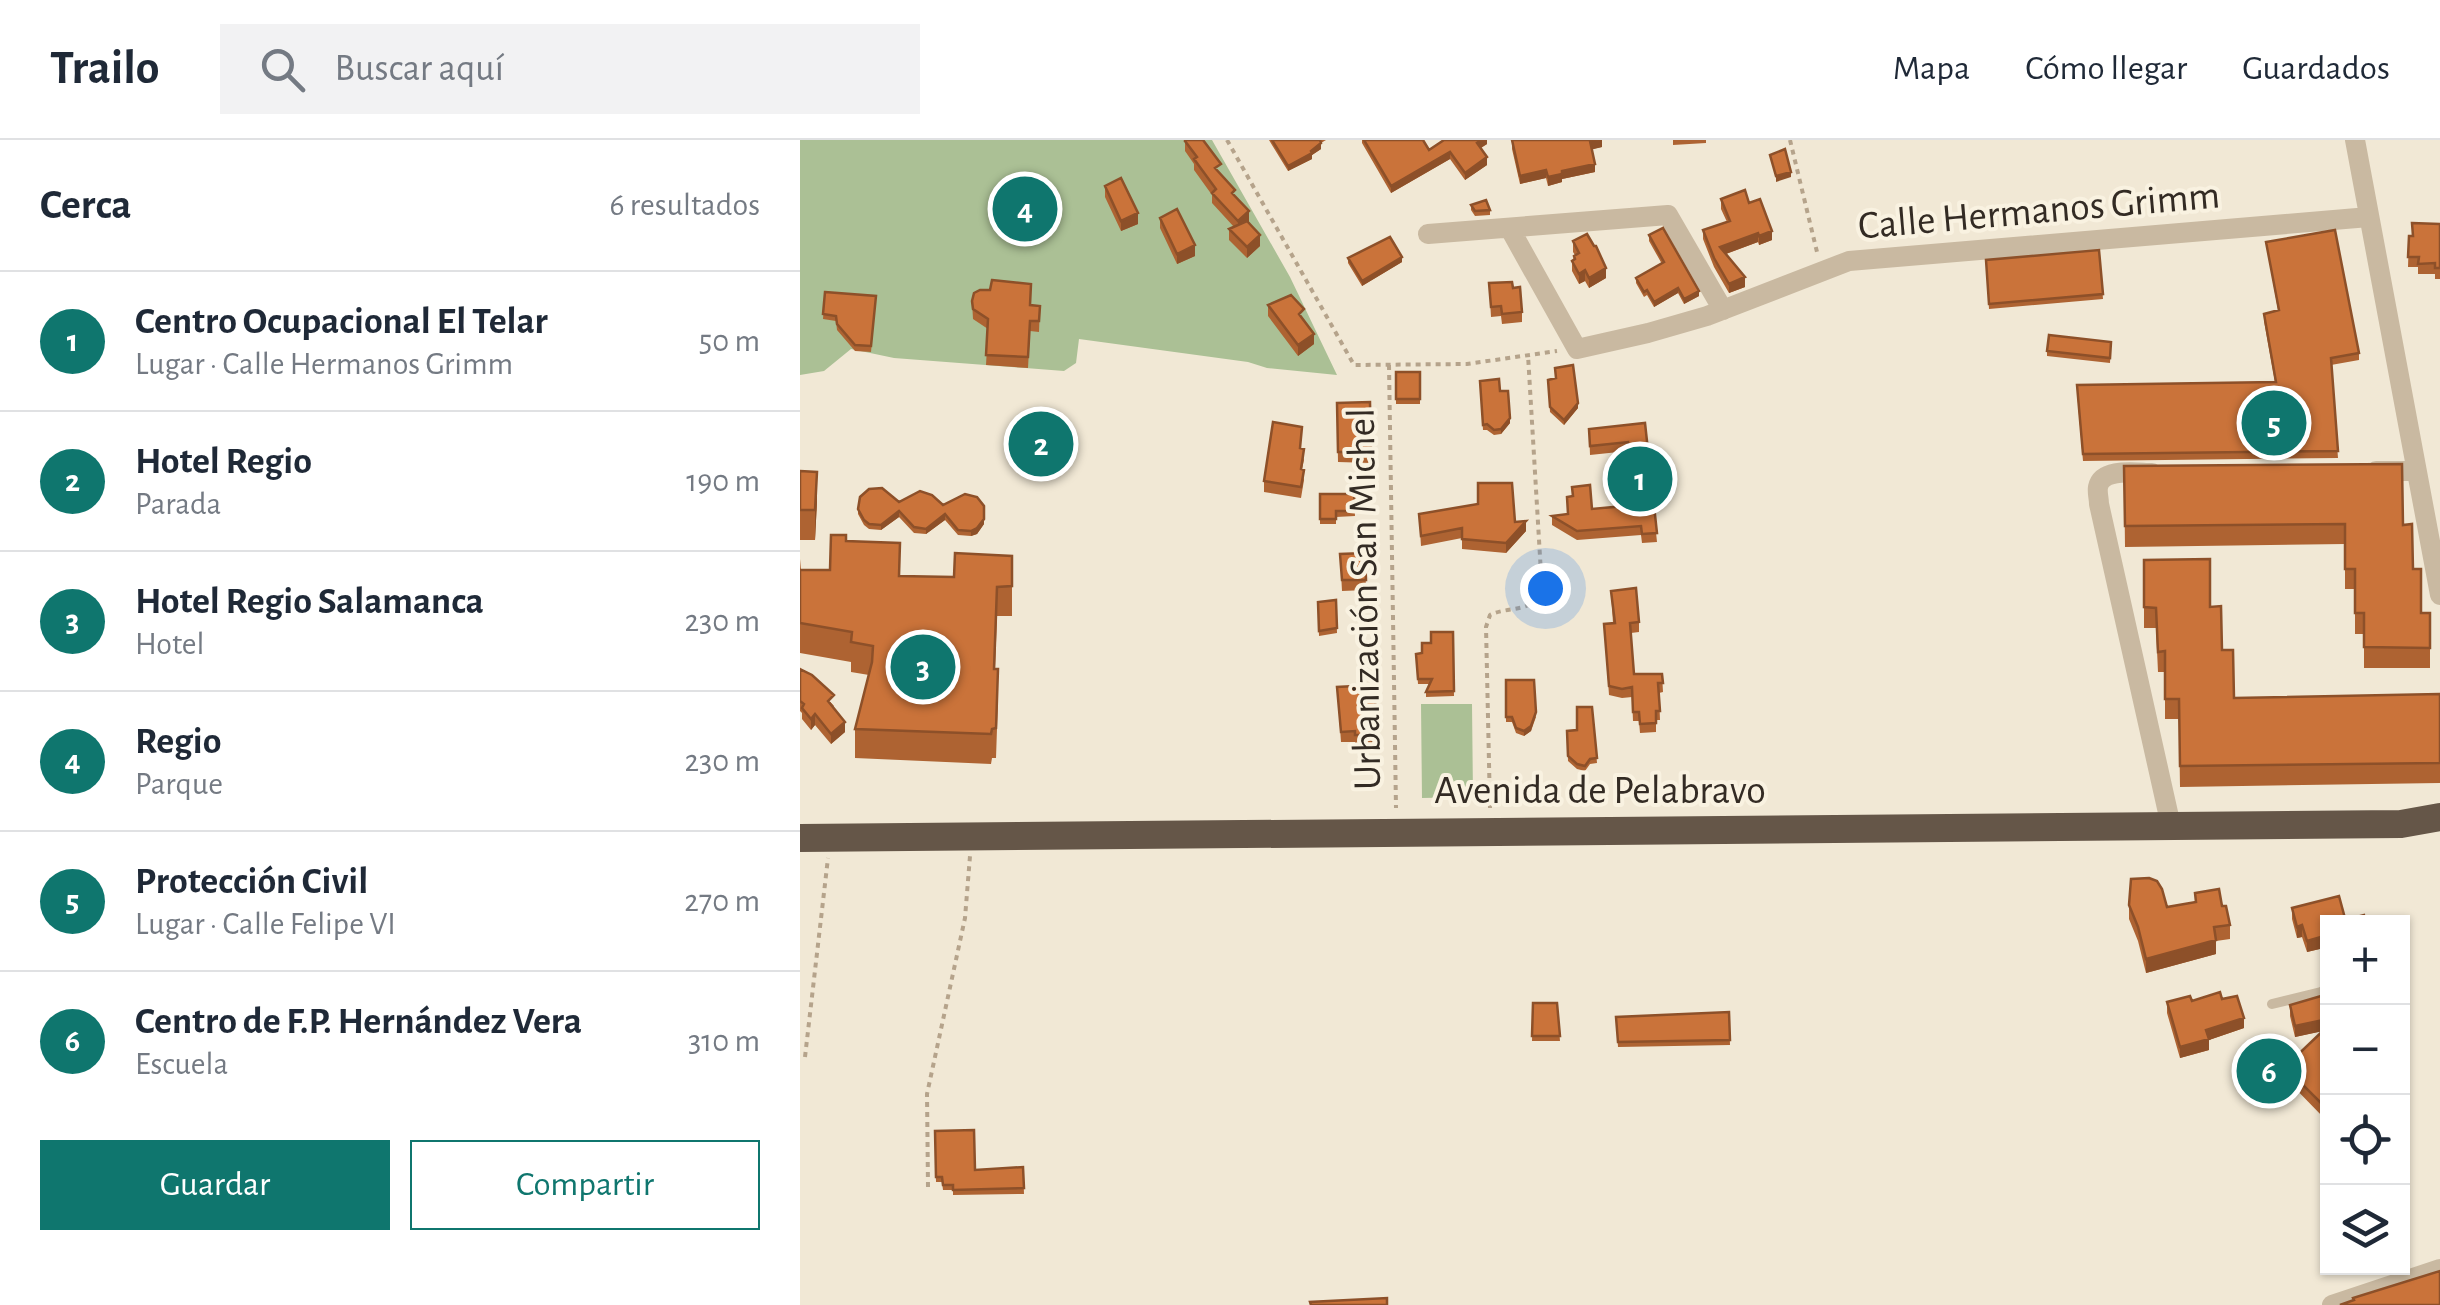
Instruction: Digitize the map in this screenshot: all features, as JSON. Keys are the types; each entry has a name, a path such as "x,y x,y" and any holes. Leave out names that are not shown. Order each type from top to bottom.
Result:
{"highway":[{"name":"Avenida de Pelabravo","path":"800,838 2401,824 2440,817"},
{"name":"Avenida de Pelabravo","path":"2401,824 2440,833"}],"street":[{"path":"2355,140 2440,595"},
{"path":"1428,234 1668,215 1723,310"},
{"name":"Calle Hermanos Grimm","path":"1576,349 1723,310 1848,262 2369,216"},
{"path":"1510,228 1576,349"},
{"path":"2362,471 2416,471"},
{"path":"2171,472 2114,473 2102,478 2098,486 2171,826"},
{"path":"2332,1305 2440,1269"}],"lane":[{"path":"2272,1004 2320,992"}],"path":[{"path":"1226,140 1354,365 1467,364 1576,349"},
{"path":"1790,140 1822,271"},
{"path":"1491,832 1486,627 1490,615 1528,607 1539,599 1542,590 1528,355"},
{"name":"Urbanización San Michel","path":"1388,365 1396,833"},
{"path":"928,1188 927,1094 965,918 970,837"},
{"path":"806,1057 830,838"}],"green space":[{"path":"800,140 1212,140 1290,277 1337,375 1079,339 1076,363 1064,371 894,358 851,349 824,371 800,375"},
{"path":"1421,704 1472,704 1473,797 1422,798"}],"building":[{"path":"1186,140 1203,140 1221,164 1215,168 1249,211 1238,221 1212,193 1216,189 1194,159 1197,157"},
{"path":"1272,140 1321,143 1312,153 1288,166"},
{"path":"1364,140 1423,140 1429,150 1444,140 1482,140 1477,143 1487,157 1465,173 1450,152 1391,186"},
{"path":"1512,140 1595,140 1590,141 1595,164 1548,177 1546,170 1520,176"},
{"path":"1785,149 1791,172 1776,176 1770,155"},
{"path":"1121,178 1138,213 1121,221 1105,186"},
{"path":"1745,190 1749,203 1760,199 1772,231 1720,247 1745,277 1729,284 1703,230 1730,221 1721,199"},
{"path":"1486,200 1490,210 1475,211 1471,205"},
{"path":"1177,209 1195,245 1177,254 1160,218"},
{"path":"1247,221 1260,235 1247,247 1229,229"},
{"path":"2412,223 2440,224 2440,268 2435,268 2435,263 2418,264 2419,257 2408,257"},
{"path":"1663,228 1699,291 1684,299 1678,288 1654,302 1636,278 1664,262 1649,235"},
{"path":"2335,230 2359,353 2331,358 2338,451 2083,454 2077,385 2276,382 2264,314 2279,310 2266,242"},
{"path":"1587,234 1606,268 1589,278 1585,270 1579,274 1572,261 1579,253 1573,241"},
{"path":"1390,237 1402,257 1362,281 1348,258"},
{"path":"2099,250 2103,294 1989,304 1986,260"},
{"path":"992,280 1031,284 1030,305 1040,306 1039,321 1030,321 1028,357 986,355 988,319 973,309 972,301 974,293 990,290"},
{"path":"1512,282 1513,288 1520,287 1522,312 1502,314 1501,306 1491,307 1489,283"},
{"path":"825,292 876,296 871,346 855,345 837,324 836,316 823,314"},
{"path":"1291,295 1304,309 1299,314 1314,334 1298,345 1268,305"},
{"path":"2049,335 2111,342 2110,358 2047,351"},
{"path":"1573,365 1578,403 1564,420 1550,407 1548,380 1556,378 1555,368"},
{"path":"1396,372 1420,372 1420,399 1396,399"},
{"path":"1499,379 1500,391 1508,391 1510,418 1501,429 1494,430 1483,425 1480,381"},
{"path":"1370,402 1371,452 1338,452 1337,403"},
{"path":"1273,422 1302,427 1301,487 1264,481"},
{"path":"1645,423 1657,533 1642,534 1641,526 1577,531 1552,516 1568,514 1567,497 1573,496 1572,487 1590,485 1592,509 1624,506 1623,491 1633,490 1628,442 1590,446 1589,429"},
{"path":"2402,464 2403,525 2412,524 2413,569 2421,569 2421,613 2430,613 2430,648 2364,647 2364,613 2355,613 2355,569 2345,569 2345,524 2125,526 2124,466"},
{"path":"800,471 817,472 815,510 800,510"},
{"path":"1478,483 1512,483 1515,522 1526,521 1506,543 1462,539 1462,528 1421,536 1419,514 1478,504"},
{"path":"882,488 899,502 920,491 943,505 965,494 977,497 984,506 984,519 971,531 958,530 945,514 926,529 914,527 899,511 881,525 869,524 858,509 860,497 869,489"},
{"path":"1320,494 1354,494 1355,511 1336,511 1336,519 1320,519"},
{"path":"831,535 846,535 846,541 900,543 899,576 954,577 955,553 1012,556 1012,586 997,587 996,728 991,734 855,729 873,646 851,642 852,632 800,623 800,570 830,570"},
{"path":"1365,553 1366,580 1342,580 1340,554"},
{"path":"2210,559 2210,607 2221,606 2222,650 2233,650 2234,698 2440,694 2440,763 2180,766 2179,699 2165,699 2165,651 2158,652 2156,608 2144,607 2144,560"},
{"path":"1636,588 1639,622 1630,623 1634,674 1662,674 1656,723 1640,724 1639,712 1633,712 1632,687 1609,686 1604,624 1615,623 1611,591"},
{"path":"1336,600 1337,628 1319,631 1318,602"},
{"path":"1431,632 1453,632 1454,691 1426,692 1432,679 1418,679 1416,654 1422,653 1422,643 1431,643"},
{"path":"800,669 834,695 828,701 845,722 831,734 815,714 811,719 802,708"},
{"path":"1506,680 1534,680 1536,712 1531,726 1524,731 1516,728 1512,717 1506,717"},
{"path":"1374,685 1377,728 1371,735 1341,732 1337,687"},
{"path":"1577,707 1592,707 1597,758 1590,759 1585,766 1568,756 1567,731 1577,730"},
{"path":"2149,878 2162,889 2167,907 2196,902 2195,893 2219,889 2230,925 2214,927 2216,940 2146,959 2129,905 2131,879"},
{"path":"2339,896 2344,915 2320,915 2320,937 2307,941 2302,925 2297,927 2292,908"},
{"path":"2220,992 2222,999 2237,996 2244,1018 2206,1030 2209,1039 2180,1047 2167,1002 2190,996 2192,1001"},
{"path":"2320,996 2320,1021 2295,1026 2290,1005"},
{"path":"1533,1003 1557,1003 1560,1036 1532,1036"},
{"path":"1729,1012 1730,1040 1618,1042 1616,1017"},
{"path":"2320,1034 2320,1102 2285,1067"},
{"path":"974,1130 975,1170 1023,1167 1024,1188 953,1190 953,1185 943,1185 942,1177 936,1177 935,1131"},
{"path":"2440,1271 2440,1305 2340,1305 2353,1298"},
{"path":"1387,1298 1387,1305 1310,1302"}],"place":[{"name":"Regio","path":"1025,209"},
{"name":"Protección Civil","path":"2274,423"},
{"name":"Hotel Regio","path":"1041,444"},
{"name":"Centro Ocupacional El Telar","path":"1640,479"},
{"name":"Hotel Regio Salamanca","path":"923,667"},
{"name":"Centro de F.P. Hernández Vera","path":"2269,1071"}]}
